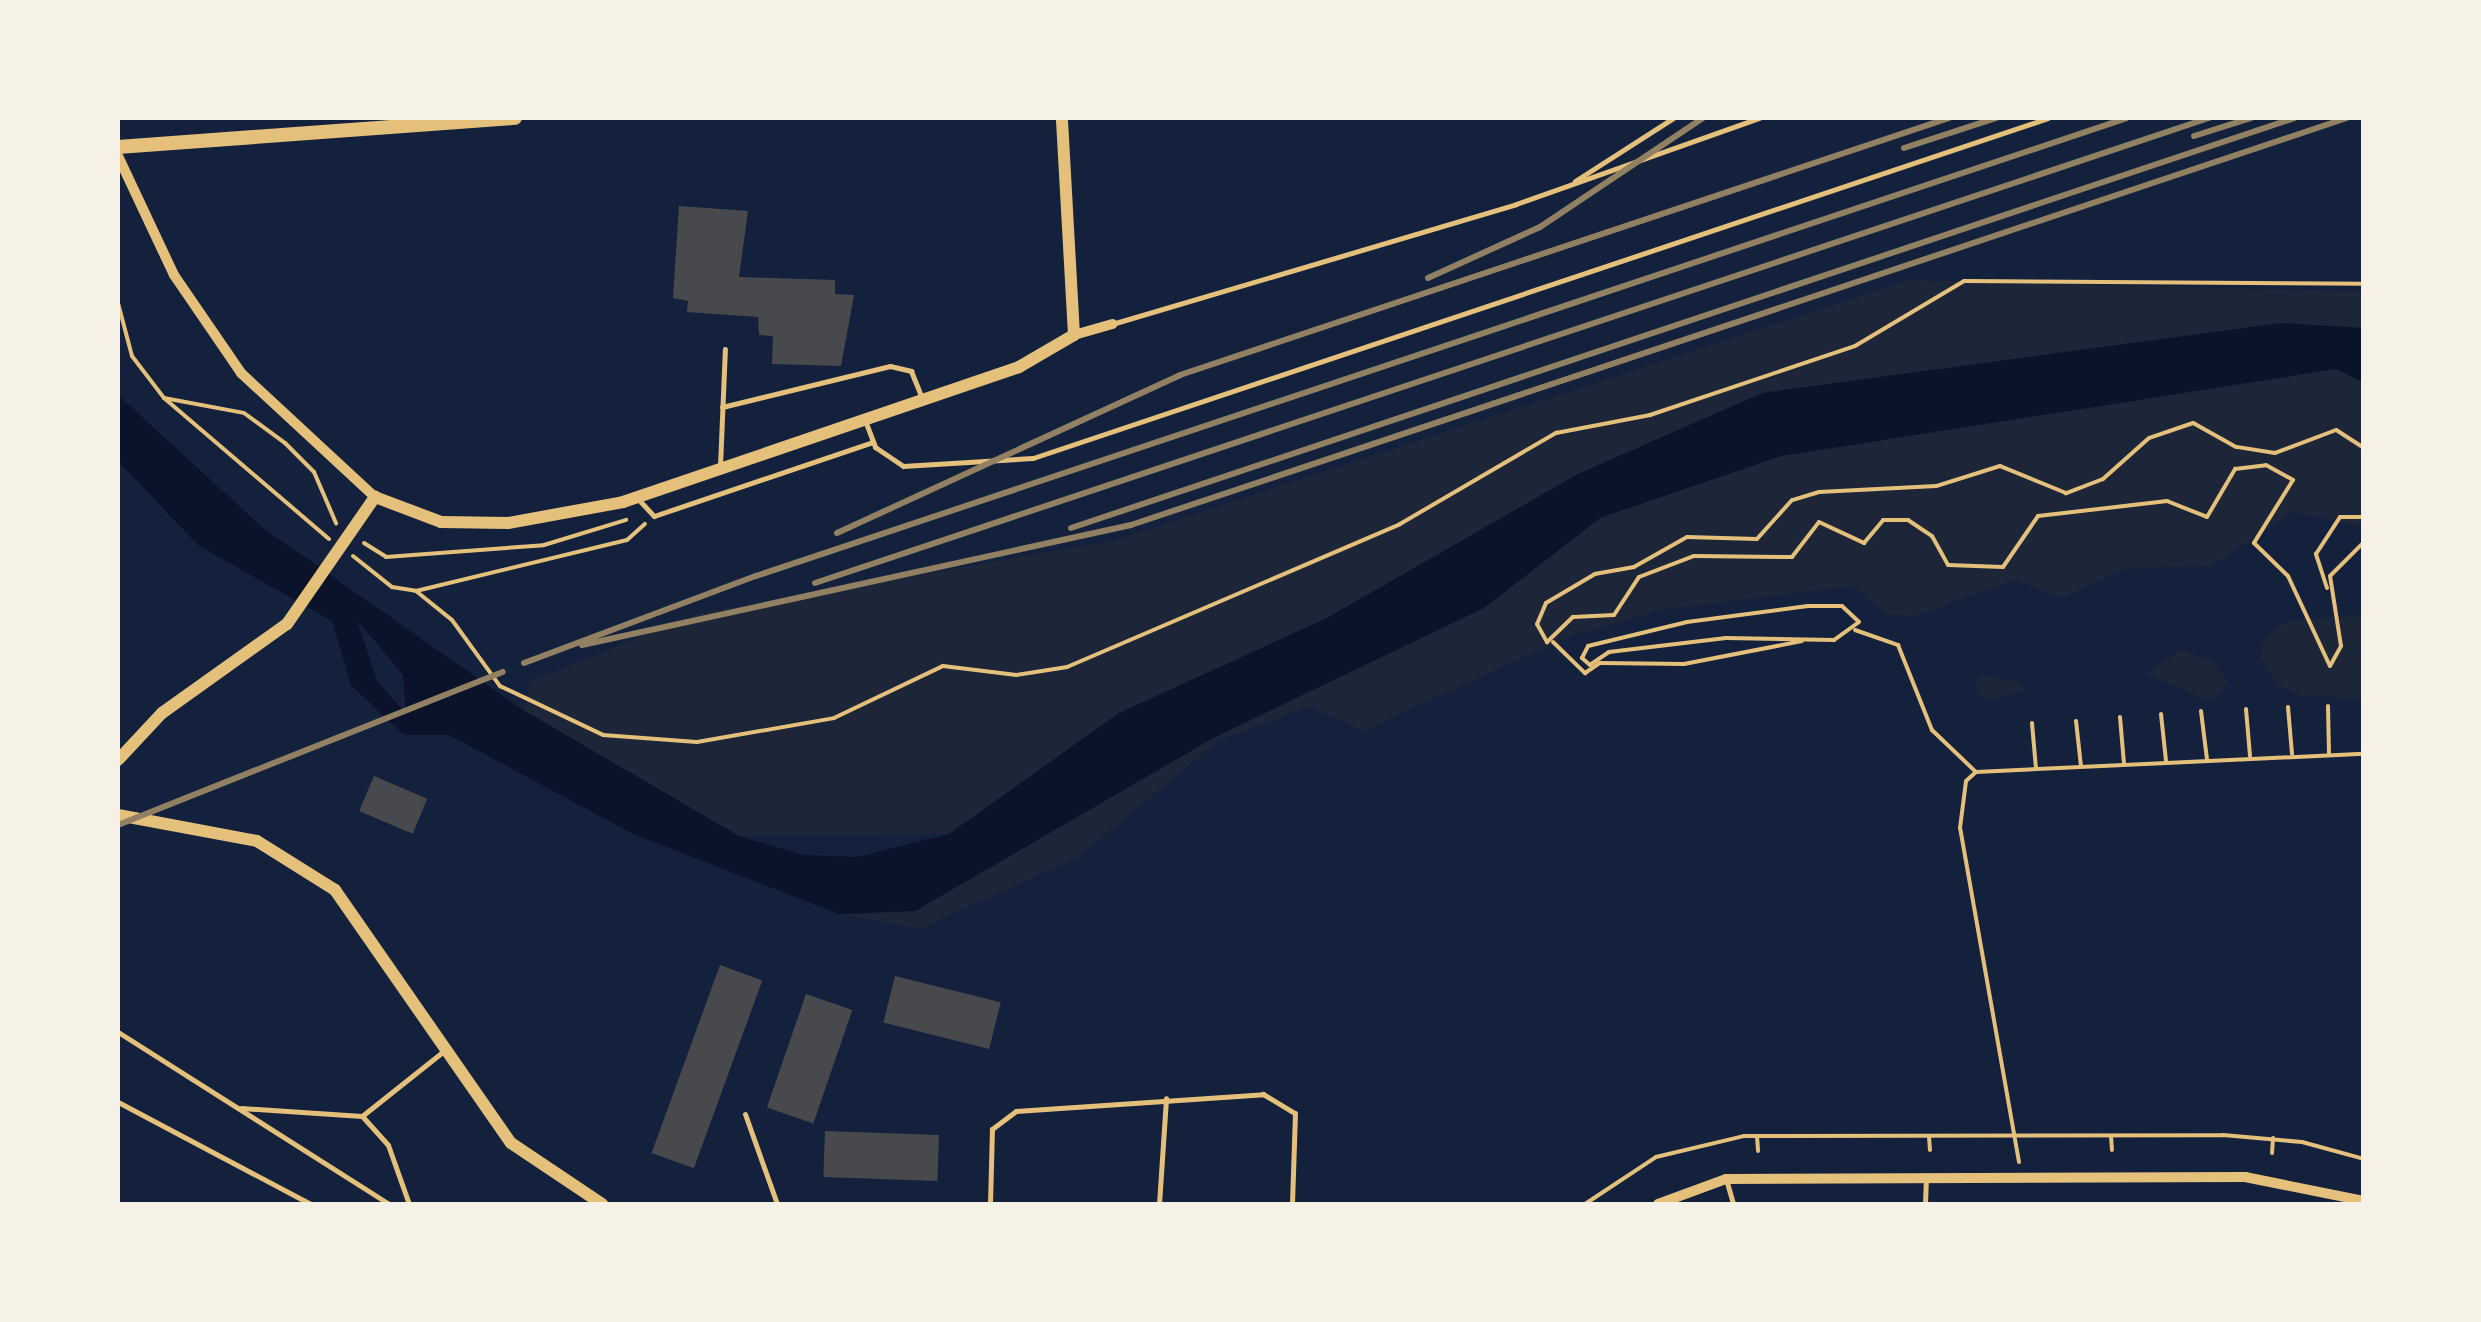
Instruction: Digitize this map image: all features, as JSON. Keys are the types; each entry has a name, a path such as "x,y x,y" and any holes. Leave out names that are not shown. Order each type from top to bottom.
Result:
{"main road":[{"path":"118,147 515,118"}],"street":[{"path":"1062,118 1074,335"},
{"path":"118,156 174,275 241,373 376,497 441,522 508,523 637,498 1019,367 1074,335 1112,324"},
{"path":"118,760 162,714 287,624 376,497"},
{"path":"118,815 257,841 335,890 387,953 445,1050 512,1143 602,1204"},
{"path":"1658,1204 1726,1179 2245,1177 2364,1202"}],"lane":[{"path":"1563,188 1673,118"},
{"path":"1112,324 1563,188 1759,118"},
{"path":"865,419 872,442 916,468 1033,458 2048,118"},
{"path":"720,469 724,350"},
{"path":"722,407 890,366 911,370 922,400"},
{"path":"637,498 654,516 872,442"},
{"path":"118,1032 389,1204"},
{"path":"234,1106 362,1116 445,1050"},
{"path":"990,1204 992,1129 1016,1111 1263,1094 1294,1113 1292,1204"},
{"path":"1159,1204 1166,1098"},
{"path":"118,1102 310,1204"},
{"path":"746,1114 777,1204"},
{"path":"362,1116 388,1145 408,1204"},
{"path":"1925,1204 1926,1178"},
{"path":"1726,1179 1733,1204"}],"path":[{"path":"416,591 452,620 500,686 604,734 697,742 834,718 943,666 1016,675 1067,668 1400,524 1556,433 1650,415 1855,346 1964,281 2364,284"},
{"path":"118,303 132,356 164,398 293,513 392,587 416,591 627,540 654,516"},
{"path":"164,398 244,413 285,442 314,472 329,518"},
{"path":"1812,640 1726,638 1609,652 1586,673 1552,641 1542,640 1538,614 1580,582 1687,538 1758,539 1792,500 1819,492 1936,486 2000,466 2066,493 2103,479 2150,438 2193,423 2236,447 2275,453 2336,430 2364,448"},
{"path":"1552,641 1573,617 1614,615 1652,570 1703,555 1784,560 1819,522 1864,543 1883,520 1908,520 1932,536 1948,565 2003,566 2038,516 2167,501 2207,517 2228,476 2254,465 2293,480 2254,544 2288,576 2330,666 2341,646 2330,592 2316,554 2340,517 2364,516"},
{"path":"381,556 544,545 654,516"},
{"path":"2330,592 2334,567 2364,542"},
{"path":"1582,658 1588,646 1687,622 1808,606 1856,610 1855,630"},
{"path":"1567,656 1600,663 1684,664 1855,630 1898,645 1932,730 1976,772 2292,754 2364,754"},
{"path":"2328,706 2328,753"},
{"path":"2288,707 2292,754"},
{"path":"2246,708 2250,756"},
{"path":"2202,711 2207,759"},
{"path":"2161,714 2166,761"},
{"path":"2120,717 2124,764"},
{"path":"2076,721 2081,766"},
{"path":"2032,724 2036,769"},
{"path":"1976,772 1958,808 2016,1155"},
{"path":"1588,1204 1656,1157 1758,1136 2273,1138 2364,1160"},
{"path":"1758,1136 1758,1151"},
{"path":"1929,1136 1930,1150"},
{"path":"2111,1136 2112,1150"},
{"path":"2272,1153 2273,1138"}],"shaded area":[{"path":"1910,280 2363,291 2363,328 2281,323 1762,393 1325,619 1119,713 949,834 739,836 523,710 531,681 701,613 1116,540"},
{"path":"2281,323 2364,328 2363,382 2336,369 1781,456 1600,518 1484,608 1215,737 915,911 839,914 633,834 449,735 404,735 351,685 332,621 198,545 118,461 118,395 262,527 523,710 739,836 804,855 858,857 949,834 1119,713 1325,619 1578,474 1762,393","holes":["357,620 403,675 406,713 377,681"]},
{"path":"2336,369 2363,382 2362,526 2292,512 2212,566 2125,569 2063,598 2014,580 1916,616 1887,615 1853,586 1661,610 1571,636 1363,731 1309,707 1220,740 1077,858 919,929 839,914 915,911 1215,737 1484,608 1600,518 1781,456"},
{"path":"2363,614 2363,699 2301,696 2278,685 2261,660 2263,640 2287,621"},
{"path":"2181,650 2211,660 2228,681 2223,692 2209,701 2146,674"},
{"path":"1979,674 2021,683 2024,691 1991,700 1974,693"}],"building":[{"path":"679,206 748,211 739,277 835,280 835,294 854,295 841,366 772,364 773,336 759,335 758,317 687,312 688,301 673,298"},
{"path":"374,776 427,799 413,834 359,811"},
{"path":"720,965 762,980 694,1168 652,1153"},
{"path":"895,976 1001,1002 989,1049 883,1023"},
{"path":"806,994 852,1010 813,1123 767,1107"},
{"path":"825,1131 939,1135 937,1181 823,1177"}],"railway":[{"path":"1428,278 1540,227 1703,118"},
{"path":"837,533 1180,375 1949,118"},
{"path":"1904,148 1996,118"},
{"path":"524,663 756,576 2127,118"},
{"path":"815,583 2209,118"},
{"path":"2194,136 2251,118"},
{"path":"1071,528 2294,118"},
{"path":"582,645 1131,525 2347,118"},
{"path":"118,825 503,672"}]}
